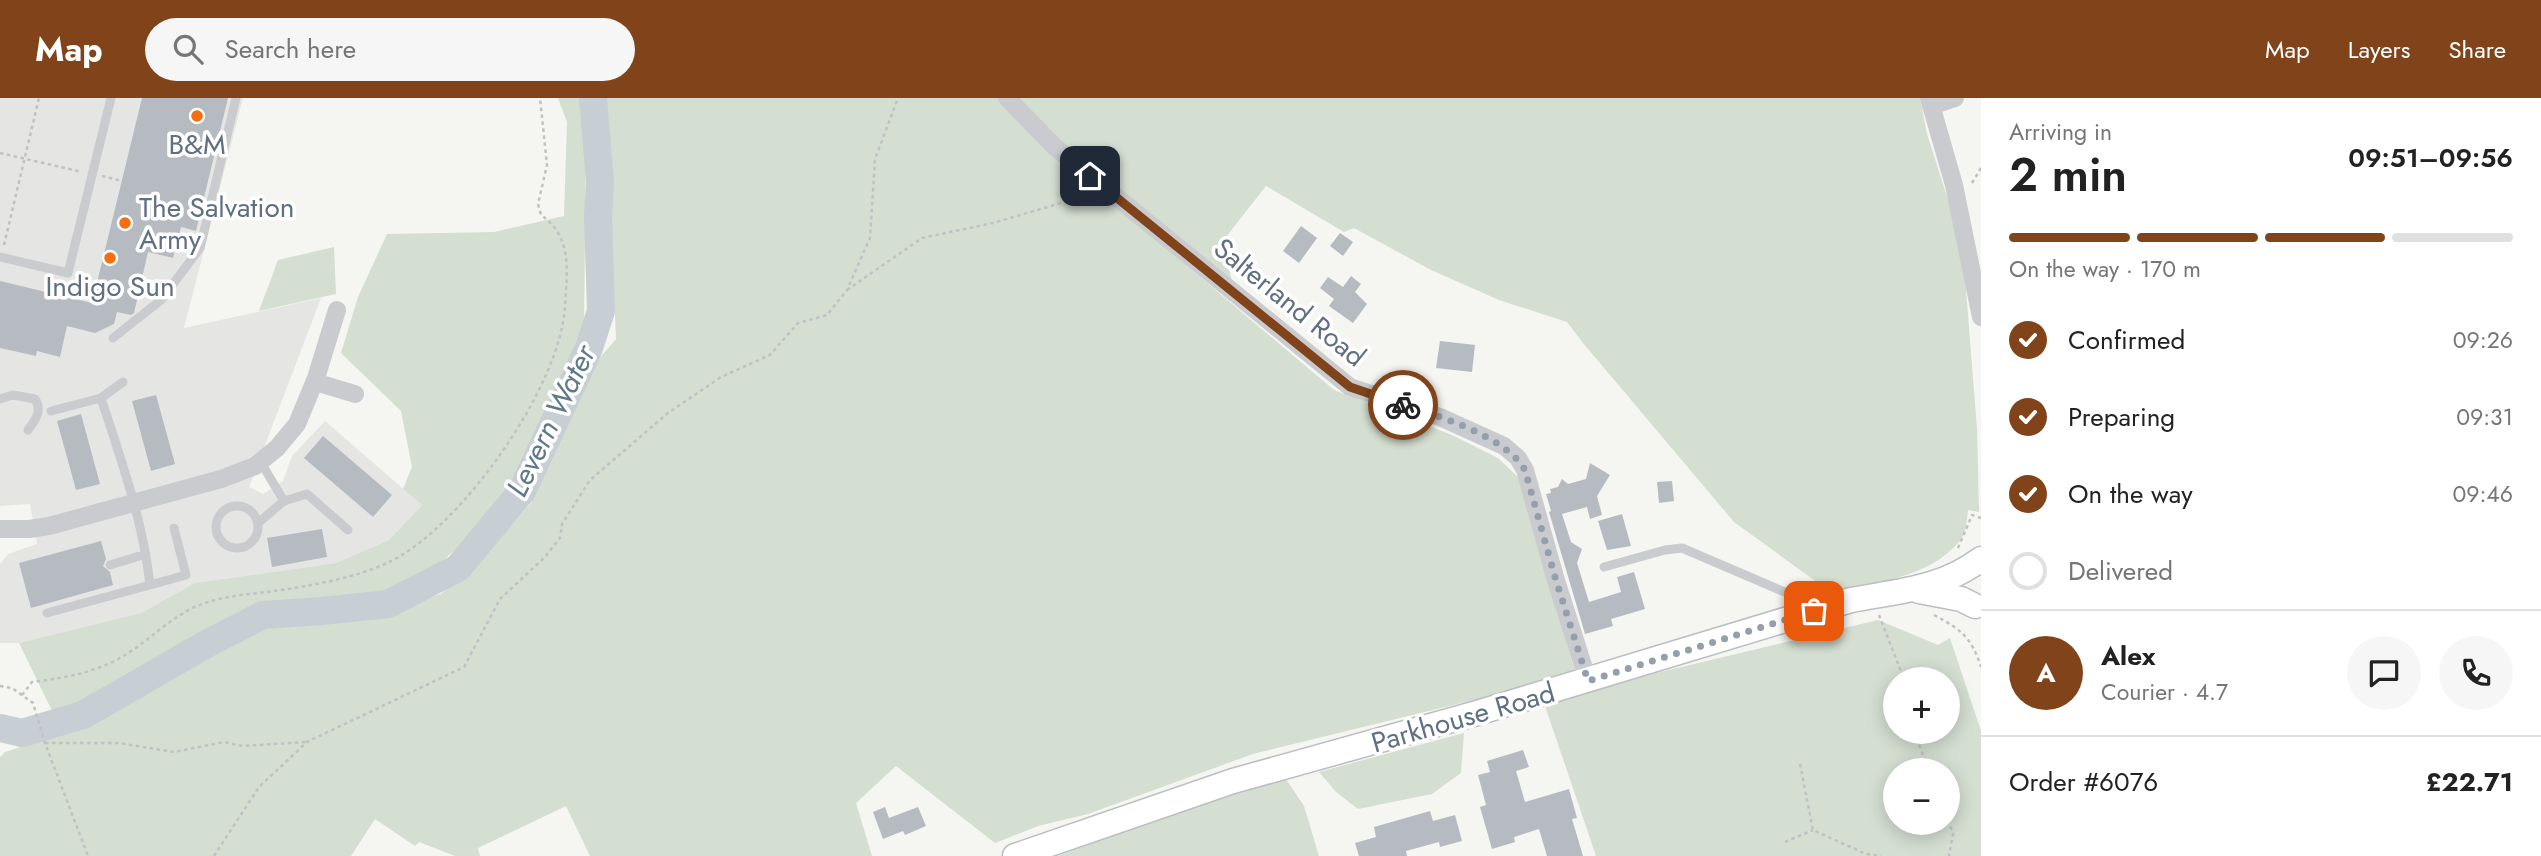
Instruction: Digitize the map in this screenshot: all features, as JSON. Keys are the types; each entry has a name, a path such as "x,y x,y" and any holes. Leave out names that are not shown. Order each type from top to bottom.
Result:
{"main road":[{"name":"Parkhouse Road","path":"1920,601 1977,559"},
{"name":"Parkhouse Road","path":"1977,559 1967,578 1967,589 1978,608"},
{"name":"Parkhouse Road","path":"1015,856 1233,781 1588,681 1823,608 1871,596 1920,601 1961,599 1978,608"}],"street":[{"name":"Salterland Road","path":"1007,98 1055,147 1350,387 1440,417 1504,446 1518,458 1525,470 1588,681"},
{"path":"1955,98 1930,102 1954,185 1981,317"},
{"path":"0,529 49,526 221,479 255,466 277,448 297,424 314,382 337,310"},
{"path":"314,382 355,394"}],"lane":[{"path":"1,257 68,273 111,98"},
{"path":"113,338 161,300 200,248 236,98"},
{"path":"51,411 101,398 123,382"},
{"path":"2,398 13,395 35,399 38,403 38,416 27,430"},
{"path":"101,398 135,503 150,585"},
{"path":"260,461 284,501"},
{"path":"258,523 251,511 232,507 220,514 216,528 221,541 233,548 247,546 257,536 258,523 284,501 307,494 348,530"},
{"path":"47,613 186,575 174,528"},
{"path":"1604,567 1682,548 1823,608"},
{"path":"110,565 146,554"}],"path":[{"path":"1,257 39,98"},
{"path":"22,695 32,682 80,676 119,659 179,614 203,604 242,595 302,587 388,563 442,525 481,480 534,404 554,360 565,315 568,258 561,236 552,223 541,215 538,204 547,165 540,98"},
{"path":"848,290 870,238 875,159 898,98"},
{"path":"0,153 122,181"},
{"path":"214,856 259,787 307,742 464,667 500,599 544,558 560,538 562,524 590,480 668,413 721,377 770,355 798,323 827,315 848,290 922,239 993,223 1108,190"},
{"path":"1871,596 1899,667"},
{"path":"1920,601 1962,630 1974,647 1981,667"},
{"path":"0,685 12,688 33,703 88,856"},
{"path":"46,743 118,743 174,752 224,742 243,747 307,742"},
{"path":"1800,764 1813,830"},
{"path":"1785,842 1813,830 1866,854 1881,856"},
{"path":"1949,856 1953,835"}],"shaded area":[{"path":"0,98 243,98 184,328 321,298 249,487 263,494 283,481 292,456 325,421 422,505 389,540 336,563 195,583 141,613 19,643 0,643 0,564 8,554 37,544 30,504 0,506"},
{"path":"558,98 582,98 586,139 584,328 513,490 484,524 431,571 385,594 274,602 55,717 19,643 141,613 195,583 336,563 389,540 422,505 403,489 412,467 401,411 341,353 358,297 387,234 494,232 564,216 567,122"},
{"path":"601,98 1007,98 1045,146 1334,390 1452,435 1498,458 1519,478 1576,675 1253,754 1088,814 1038,826 995,843 896,766 856,803 872,856 590,856 566,806 478,848 480,856 455,856 419,842 415,846 375,819 351,856 0,856 0,757 5,752 76,729 232,637 286,619 385,613 441,594 479,562 531,503 586,374 616,339"},
{"path":"1014,98 1920,98 1927,134 1950,206 1965,277 1977,429 1979,512 1968,510 1966,527 1959,542 1932,564 1900,577 1832,593 1734,522 1567,322 1499,300 1431,270 1354,228 1344,232 1266,186 1222,242 1233,285 1097,176"},
{"path":"334,247 336,294 259,311 278,260"},
{"path":"1878,620 1938,645 1950,638 1960,667 1883,667 1883,744 1960,744 1960,668 1981,731 1981,856 1596,856 1543,700"},
{"path":"1464,733 1461,773 1432,794 1358,809 1336,792 1319,772"},
{"path":"1286,779 1304,806 1319,856 1058,856 1166,815"}],"building":[{"path":"142,98 228,98 196,231 181,227 173,258 148,252 134,313 131,315 117,312 114,324 95,333 67,326 60,357 37,351 36,356 0,348 0,281 92,303"},
{"path":"1301,226 1317,238 1299,263 1283,251"},
{"path":"1340,233 1353,242 1343,256 1330,246"},
{"path":"1351,276 1361,284 1355,292 1367,304 1353,323 1329,306 1334,299 1320,288 1328,277 1343,287"},
{"path":"1440,341 1475,345 1472,372 1436,368"},
{"path":"156,395 175,464 151,471 132,401"},
{"path":"81,414 100,484 76,490 57,421"},
{"path":"323,436 392,495 373,517 304,458"},
{"path":"1590,463 1610,475 1597,496 1602,515 1590,519 1587,507 1562,514 1571,542 1582,549 1577,563 1589,602 1621,592 1617,577 1634,572 1645,609 1611,619 1613,626 1585,634 1546,494 1551,493 1550,489 1558,487 1562,479 1568,484 1586,479"},
{"path":"1672,481 1674,501 1659,503 1657,482"},
{"path":"1622,514 1631,546 1607,550 1598,521"},
{"path":"322,529 327,557 272,567 267,538"},
{"path":"101,541 106,559 103,566 110,572 113,585 31,608 19,563"},
{"path":"1523,750 1529,767 1516,771 1525,802 1569,789 1577,818 1572,819 1583,856 1547,856 1539,829 1514,837 1515,842 1492,849 1480,807 1486,805 1478,775 1490,772 1487,761"},
{"path":"885,807 889,818 918,807 926,826 905,835 903,831 883,839 873,812"},
{"path":"1430,811 1433,821 1455,815 1462,841 1440,847 1439,842 1406,851 1407,856 1359,856 1355,843 1376,837 1374,827"}],"waterway":[{"name":"Levern Water","path":"0,728 22,733 83,715 210,642 263,615 388,604 458,568 522,491 589,348 601,311 598,217 600,182 593,98"}],"way so far":[{"path":"1403,405 1440,417 1504,446 1518,458 1525,470 1588,681 1814,611"}],"place":[{"name":"B&M","path":"197,116"},
{"name":"The Salvation Army","path":"125,223"},
{"name":"Indigo Sun","path":"110,258"}],"route":[{"path":"1090,176 1350,387 1403,405"}]}
